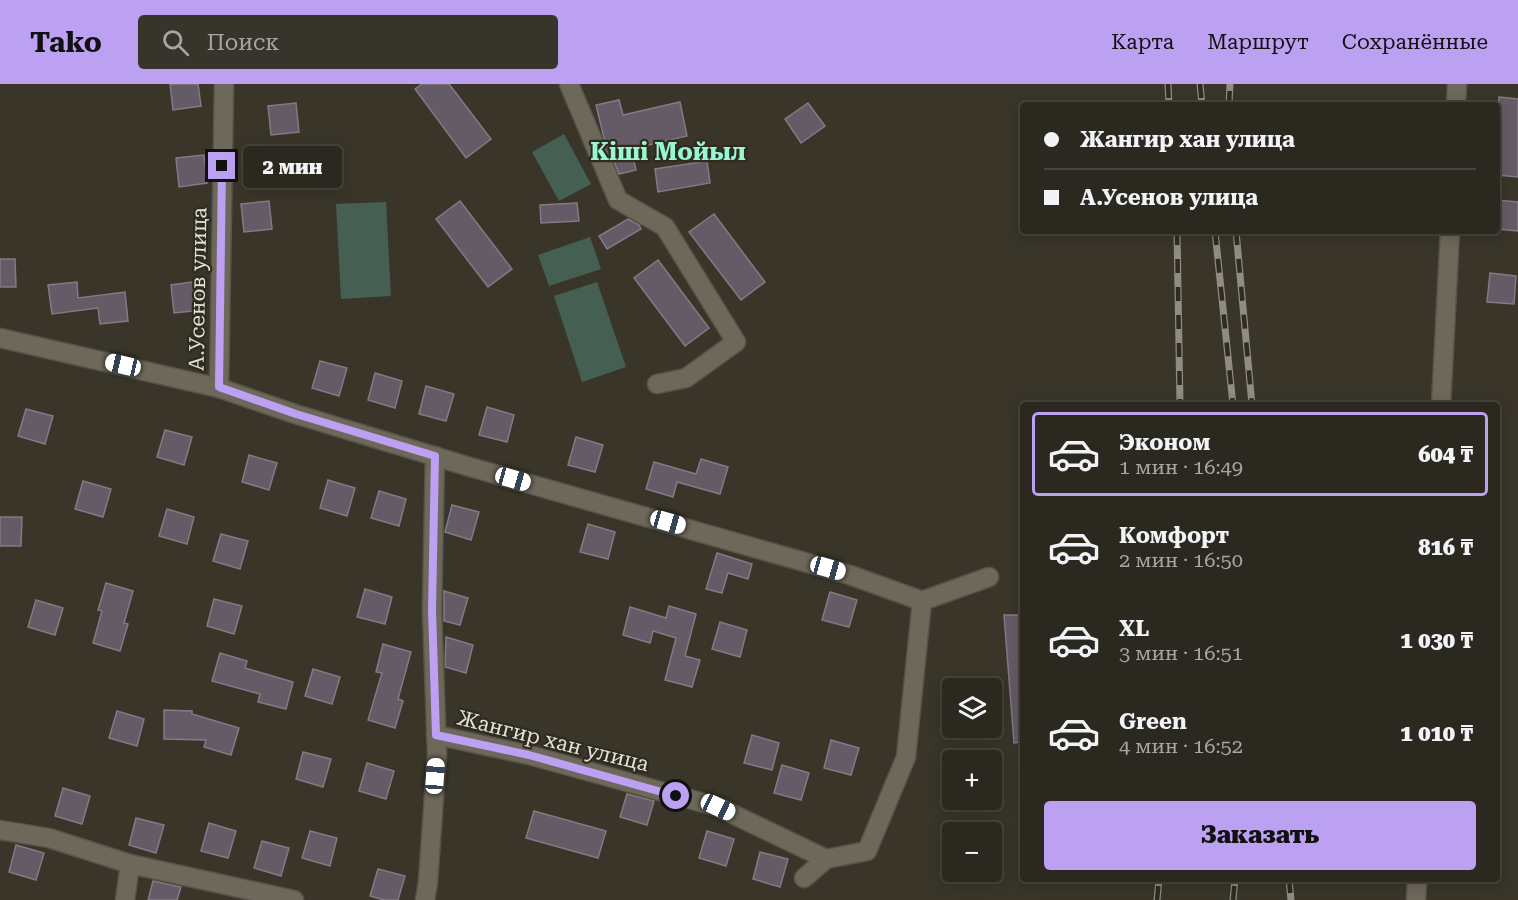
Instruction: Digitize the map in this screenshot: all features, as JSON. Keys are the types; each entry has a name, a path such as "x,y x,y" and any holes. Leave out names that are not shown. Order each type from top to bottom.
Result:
{"street":[{"name":"А.Усенов улица","path":"219,387 224,84"},
{"path":"569,84 618,200 665,227 736,342 686,378 657,384"},
{"path":"1456,102 1457,84"},
{"path":"1441,402 1450,234"},
{"path":"0,338 219,387 296,414 435,456 850,575 922,601 989,577"},
{"name":"Жангир хан улица","path":"425,900 436,754 432,610 435,456"},
{"path":"804,878 826,859 867,851 906,757 922,601"},
{"name":"Жангир хан улица","path":"436,735 529,755 718,807 826,859"},
{"path":"0,830 49,838 130,864 294,900"},
{"path":"125,900 130,864"},
{"path":"1416,900 1417,882"}],"green space":[{"path":"564,134 591,184 559,201 532,152"},
{"path":"386,202 391,296 341,299 336,204"},
{"path":"590,237 601,269 549,286 538,255"},
{"path":"597,282 626,367 582,382 554,296"}],"building":[{"path":"170,84 198,84 201,106 173,110"},
{"path":"422,84 449,84 491,139 466,158 415,89"},
{"path":"1499,97 1518,99 1518,177 1500,175"},
{"path":"619,100 623,115 680,102 687,136 631,149 636,170 619,174 604,138 596,105"},
{"path":"296,103 299,132 271,135 268,106"},
{"path":"808,103 825,126 801,143 785,119"},
{"path":"204,155 207,183 179,187 176,158"},
{"path":"707,161 710,183 658,192 655,169"},
{"path":"1500,200 1518,202 1518,231 1500,229"},
{"path":"269,201 272,229 244,232 241,204"},
{"path":"460,201 512,269 488,287 436,219"},
{"path":"577,203 579,221 541,223 540,205"},
{"path":"714,214 765,282 741,300 689,232"},
{"path":"628,219 639,225 641,229 607,249 599,236"},
{"path":"0,259 15,259 16,287 0,287"},
{"path":"658,260 709,328 685,346 634,278"},
{"path":"1490,273 1516,276 1514,304 1487,302"},
{"path":"199,281 202,310 174,313 171,285"},
{"path":"77,282 78,298 125,292 128,321 100,324 98,308 52,314 48,285"},
{"path":"320,361 347,368 339,396 312,388"},
{"path":"375,373 402,381 395,408 368,400"},
{"path":"426,386 454,394 446,421 419,414"},
{"path":"487,407 514,415 507,442 479,435"},
{"path":"26,409 53,416 45,444 18,436"},
{"path":"165,430 192,437 184,465 157,457"},
{"path":"576,437 603,445 595,472 568,465"},
{"path":"249,455 277,463 269,490 242,482"},
{"path":"701,459 728,467 720,494 677,482 673,497 646,489 654,462 696,474"},
{"path":"328,480 355,488 347,516 320,508"},
{"path":"83,481 111,489 103,517 75,509"},
{"path":"379,491 406,499 399,526 371,518"},
{"path":"452,505 479,512 471,540 445,532"},
{"path":"167,509 194,517 187,544 159,536"},
{"path":"0,517 22,517 21,546 0,546"},
{"path":"588,524 615,532 608,559 580,552"},
{"path":"221,534 248,541 240,569 213,561"},
{"path":"717,553 752,564 748,579 728,573 722,593 706,589"},
{"path":"106,583 133,591 124,623 128,624 120,651 93,643 102,611 98,610"},
{"path":"365,589 392,597 385,624 357,617"},
{"path":"444,591 468,598 460,625 444,621"},
{"path":"830,592 857,600 849,627 822,620"},
{"path":"214,599 242,606 234,634 207,626"},
{"path":"36,600 63,608 55,635 28,627"},
{"path":"669,606 696,614 685,656 700,660 692,687 665,680 676,638 653,631 650,643 623,635 630,607 666,618"},
{"path":"1004,615 1020,615 1020,742 1014,743"},
{"path":"720,622 747,630 740,657 712,649"},
{"path":"446,637 473,645 466,673 445,667"},
{"path":"383,644 411,652 398,699 403,701 395,728 368,720 382,673 376,672"},
{"path":"220,653 247,661 245,668 293,682 286,709 258,702 260,694 212,681"},
{"path":"313,669 340,677 332,704 305,696"},
{"path":"164,710 192,711 192,714 239,728 231,755 204,747 206,740 164,739"},
{"path":"117,711 144,719 137,746 109,738"},
{"path":"752,735 779,743 772,770 744,763"},
{"path":"831,740 859,748 851,775 824,768"},
{"path":"303,752 331,759 323,787 296,779"},
{"path":"367,763 394,771 386,799 359,791"},
{"path":"782,765 809,773 801,800 774,793"},
{"path":"63,788 90,796 82,824 55,816"},
{"path":"627,794 654,801 647,825 620,817"},
{"path":"534,811 606,831 598,858 526,838"},
{"path":"136,818 164,825 156,853 129,845"},
{"path":"209,823 236,831 228,858 201,851"},
{"path":"310,831 337,838 330,866 302,858"},
{"path":"707,831 734,839 726,866 699,858"},
{"path":"262,841 289,848 281,876 254,868"},
{"path":"16,845 44,853 36,880 9,872"},
{"path":"760,852 788,859 780,887 753,879"},
{"path":"378,869 405,876 398,900 384,900 370,896"},
{"path":"153,881 181,887 177,900 148,900"}],"railway":[{"path":"1168,84 1169,102"},
{"path":"1200,84 1202,102"},
{"path":"1229,102 1230,84"},
{"path":"1177,234 1180,402"},
{"path":"1215,234 1233,402"},
{"path":"1236,234 1252,402"},
{"path":"1157,900 1159,882"},
{"path":"1233,900 1235,882"},
{"path":"1289,882 1291,900"}],"district":[{"name":"Кіші Мойыл","path":"668,152"}],"route":[{"path":"222,166 219,387 296,414 435,456 432,610 436,735 529,755 676,796"}]}
